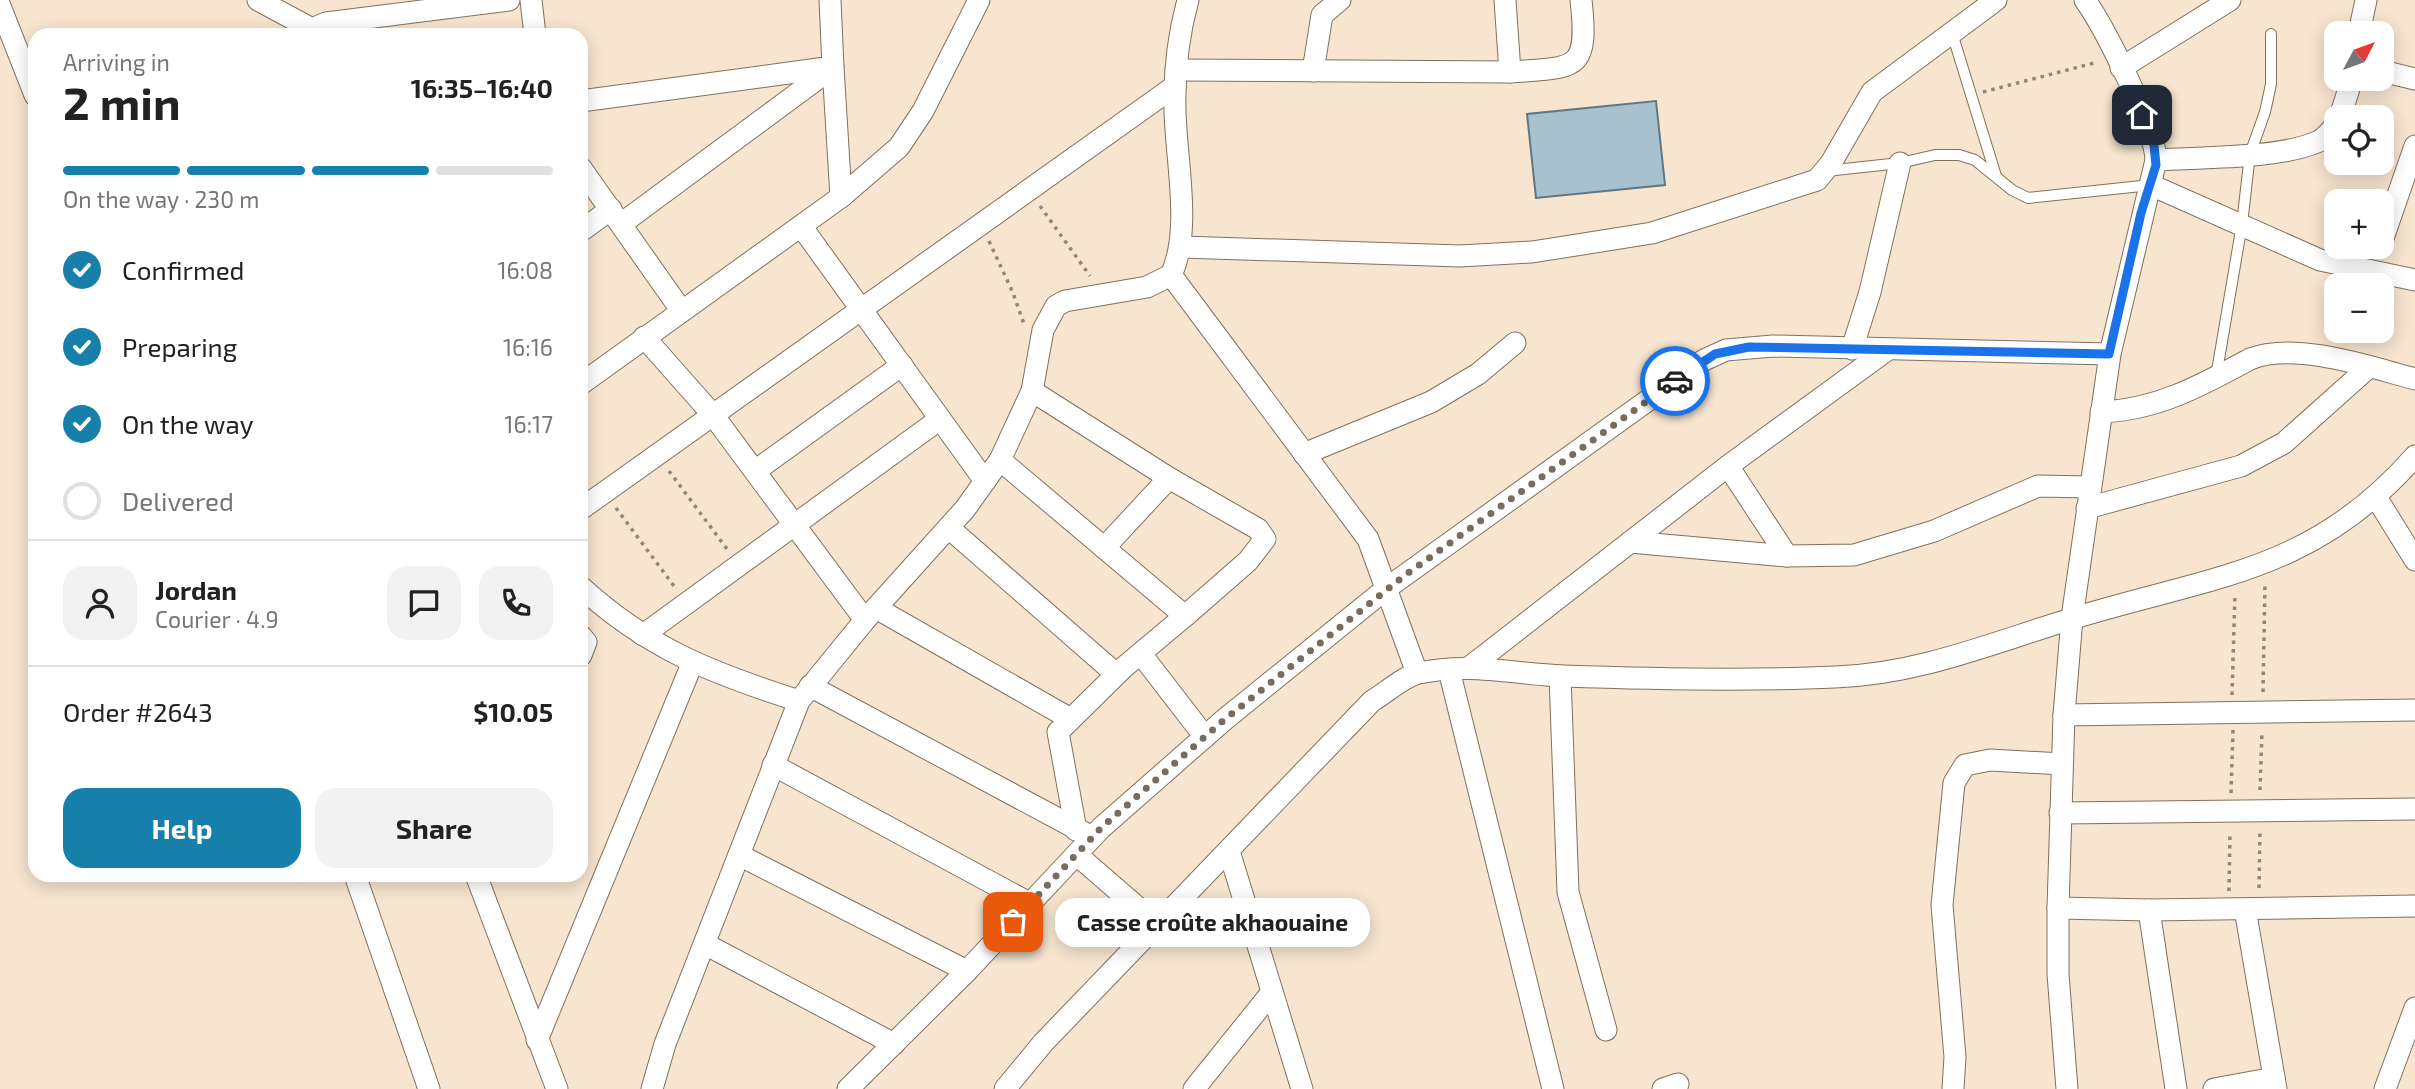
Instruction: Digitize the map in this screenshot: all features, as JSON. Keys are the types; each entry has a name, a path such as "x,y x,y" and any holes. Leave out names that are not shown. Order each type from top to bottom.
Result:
{"street":[{"path":"258,0 304,28"},
{"path":"317,28 326,23 404,6 509,0"},
{"path":"531,0 535,28"},
{"path":"830,0 841,197"},
{"path":"588,379 841,197 899,147 923,111 979,0"},
{"path":"652,1089 665,1044 773,765 804,693 949,528 1000,460 1032,391 1043,330 1056,306 1065,301 1147,287 1171,275 1182,247 1176,78 1181,24 1188,0"},
{"path":"1312,71 1322,15 1340,0"},
{"path":"1505,0 1510,72"},
{"path":"588,504 1029,190 1176,78 1312,71 1510,72 1560,68 1580,55 1585,36 1581,0"},
{"path":"1182,247 1460,256 1544,251 1653,233 1808,185 1826,171 1872,92 1996,0"},
{"path":"2119,62 2230,0"},
{"path":"2362,21 2366,0"},
{"path":"2067,1089 2058,974 2058,908 2064,715 2071,618 2109,354 2156,160 2152,138 2090,2"},
{"path":"0,6 28,77"},
{"path":"588,100 833,67"},
{"path":"588,228 616,217 833,67"},
{"path":"2394,74 2415,79"},
{"path":"2156,160 2250,154 2319,141 2324,136"},
{"path":"2394,206 2415,146"},
{"path":"1852,349 1870,292 1900,163"},
{"path":"588,178 681,310"},
{"path":"2151,185 2320,260 2415,280"},
{"path":"801,226 985,481"},
{"path":"2371,271 2376,259"},
{"path":"1171,275 1367,539 1416,673"},
{"path":"644,337 713,415 794,523 871,614 1069,718"},
{"path":"1304,454 1432,402 1478,374 1515,342"},
{"path":"848,1089 967,971 1077,855 1084,834 1387,589 1715,354 1773,346 2109,354"},
{"path":"1471,666 1728,466 1887,350"},
{"path":"2101,412 2129,411 2154,405 2255,357 2285,353 2369,367 2415,379"},
{"path":"755,471 902,365"},
{"path":"1630,542 1787,556 1870,551 1934,531 2038,486 2088,497 2154,492 2241,466 2284,443 2369,367"},
{"path":"1032,391 1169,478 1258,529 1265,539 1248,561 1069,718 1057,737 1084,834"},
{"path":"643,635 940,419"},
{"path":"1010,1086 1043,1043 1159,926 1372,702 1416,673 1471,666 1560,676 1834,678 1878,674 1958,657 2071,618 2265,564 2309,543 2376,497 2415,456"},
{"path":"1000,460 1185,616"},
{"path":"1728,466 1787,556"},
{"path":"1104,548 1169,478"},
{"path":"2376,497 2415,560"},
{"path":"949,528 1116,674"},
{"path":"588,593 643,635 692,664 804,693 1084,834"},
{"path":"1140,653 1205,737"},
{"path":"537,1041 692,664"},
{"path":"1449,670 1553,1089"},
{"path":"1560,676 1565,759 1564,859 1568,892 1605,1030"},
{"path":"2064,715 2415,710"},
{"path":"1953,1089 1955,1057 1942,905 1954,783 1965,765 1990,760 2062,764"},
{"path":"773,765 1031,904"},
{"path":"2060,813 2415,809"},
{"path":"1228,851 1272,992 1297,1086"},
{"path":"739,855 967,971"},
{"path":"1077,855 1159,926"},
{"path":"357,882 429,1089"},
{"path":"484,882 537,1041 557,1089"},
{"path":"2058,908 2149,910 2415,906"},
{"path":"2214,1089 2275,1083 2244,909"},
{"path":"2149,910 2176,1089"},
{"path":"705,944 894,1044"},
{"path":"1194,1089 1272,992"},
{"path":"2385,1089 2415,1008"}],"lane":[{"path":"1952,33 1996,176"},
{"path":"2216,377 2242,224 2250,154 2265,112 2271,84 2271,34"},
{"path":"1826,171 1900,163 1935,155 1959,155 1975,160 2021,196 2028,198 2151,185"}],"path":[{"path":"1971,96 2119,62"},
{"path":"1029,190 1103,295"},
{"path":"980,224 1013,293 1025,328"},
{"path":"657,455 738,564"},
{"path":"604,492 686,603"},
{"path":"2244,909 2260,811 2265,564"},
{"path":"2235,574 2230,811 2244,909"}],"building":[{"path":"1656,101 1665,185 1536,198 1527,114"}],"way so far":[{"path":"1013,922 1101,828 1224,720 1404,576 1675,381"}],"place":[{"name":"Casse croûte akhaouaine","path":"1013,922"}],"route":[{"path":"1675,381 1715,354 1749,347 2109,354 2141,213 2156,165 2154,145 2142,115"}]}
